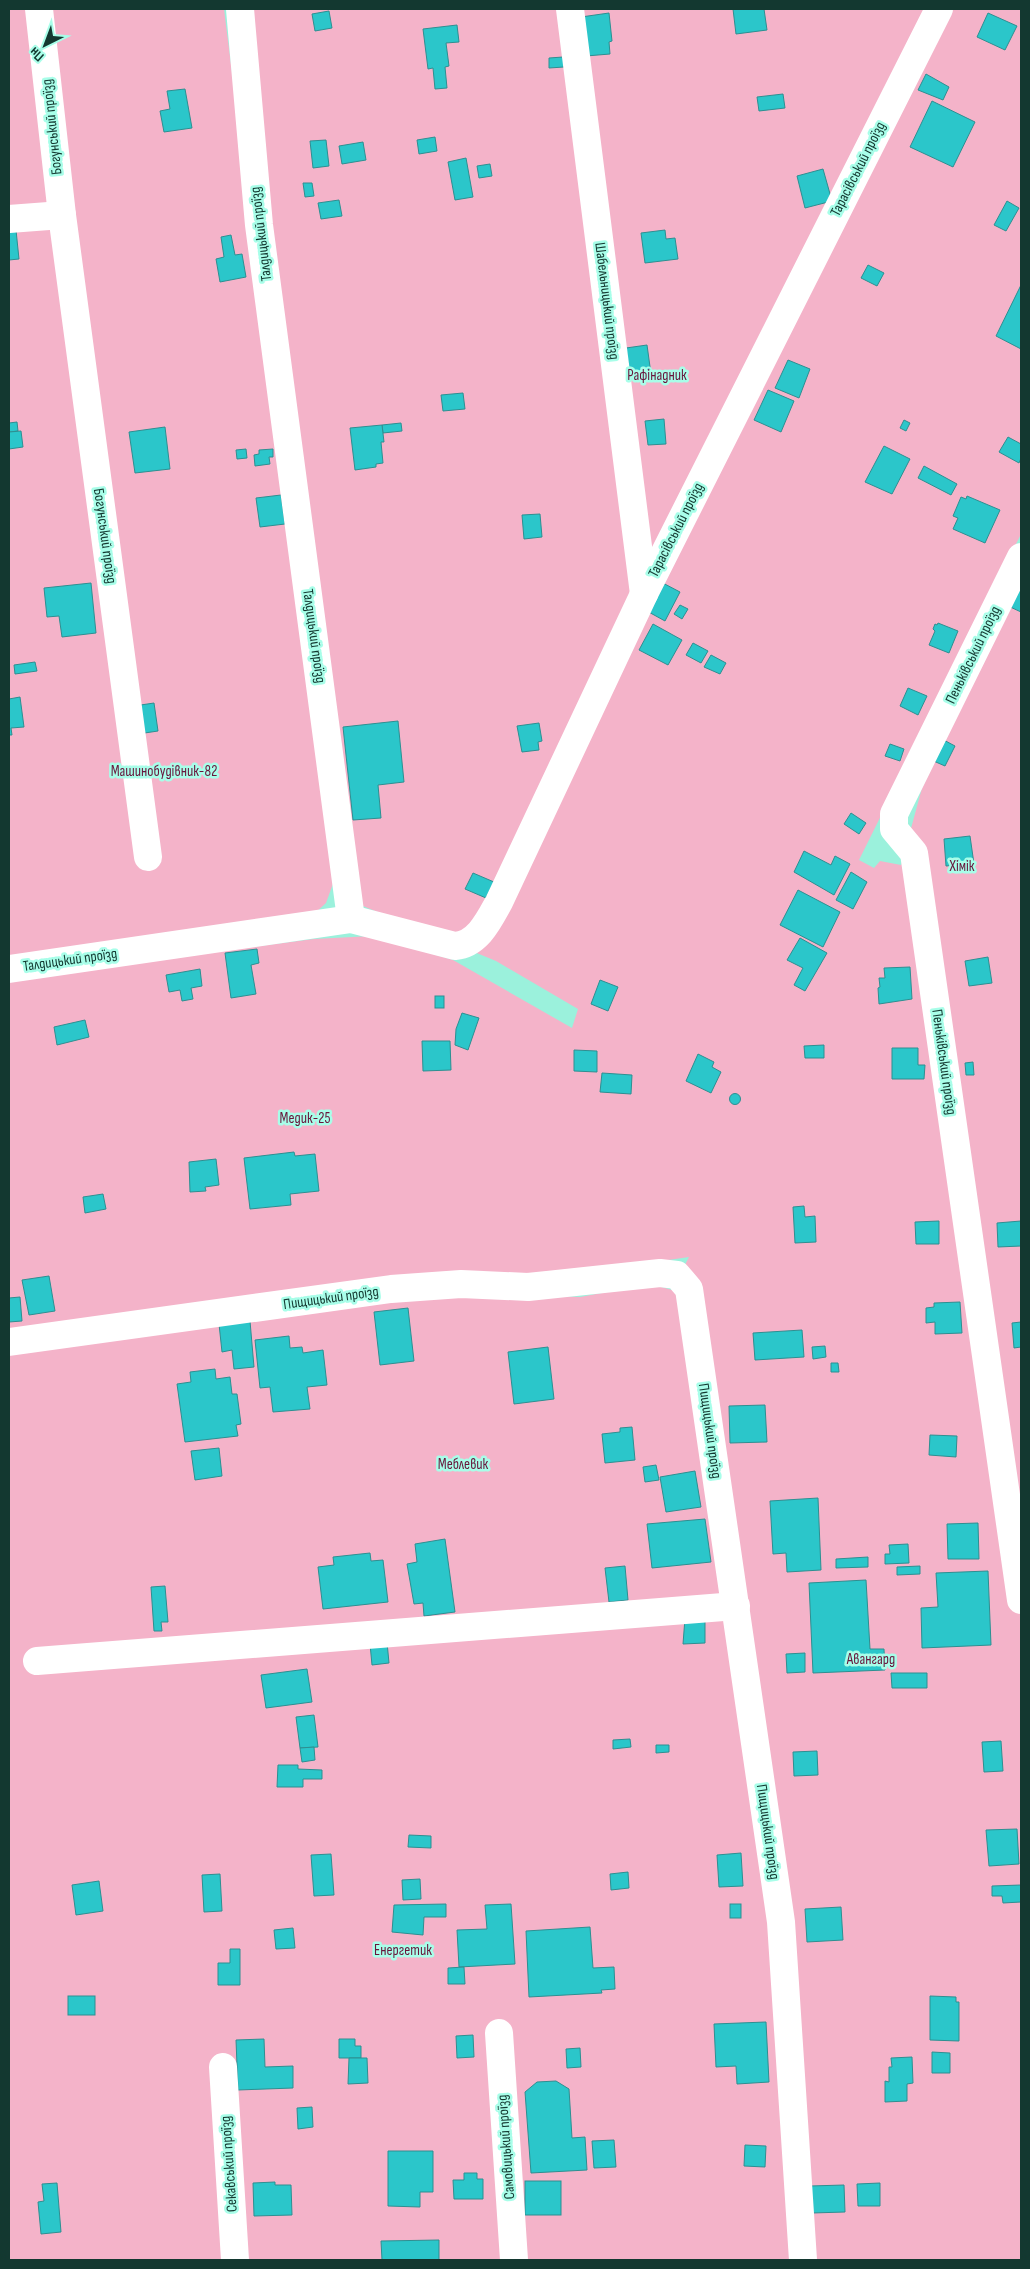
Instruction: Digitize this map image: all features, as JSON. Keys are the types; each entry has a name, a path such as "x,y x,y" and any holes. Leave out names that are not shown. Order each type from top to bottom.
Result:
{"lane":[{"name":"Богунський проїзд","path":"39,9 62,215 148,857"},
{"name":"Талдицький проїзд","path":"9,969 351,919 259,225 240,9"},
{"name":"Шабельницький проїзд","path":"570,9 644,594"},
{"name":"Тарасівський проїзд","path":"351,919 455,946 462,945 483,930 499,902 644,594 939,9"},
{"path":"9,219 62,215"},
{"name":"Пеньківський проїзд","path":"1021,557 894,814 894,829 914,853 1021,1600"},
{"name":"Пищицький проїзд","path":"9,1342 390,1289 461,1284 528,1287 660,1273 677,1275 689,1289 781,1922 804,2260"},
{"path":"37,1662 736,1606"},
{"name":"Самовицький проїзд","path":"498,2033 514,2260"},
{"name":"Секавський проїзд","path":"223,2068 235,2260"}],"green space":[{"name":"Машинобудівник-82","path":"9,9 224,9 334,881 326,903 312,916 9,956"},
{"path":"241,9 1021,9 1021,534 859,860 874,868 880,861 901,865 922,788 1021,583 1021,2260 9,2260 9,1352 463,1292 580,1297 651,1284 672,1290 689,1257 538,1279 9,1334 9,978 314,939 372,936 453,960 572,1028 578,1009 496,961 358,904"}],"building":[{"path":"733,9 764,9 767,30 736,34"},
{"path":"329,11 332,28 315,31 312,14"},
{"path":"609,13 612,41 609,42 610,54 586,56 581,17"},
{"path":"988,13 1017,26 1005,50 977,37"},
{"path":"457,25 459,42 446,43 449,66 445,67 447,88 435,89 433,68 428,69 423,29"},
{"path":"563,57 564,67 549,68 549,58"},
{"path":"926,74 949,87 943,100 918,90"},
{"path":"185,89 192,128 164,132 160,111 170,109 167,91"},
{"path":"783,94 785,108 759,111 757,97"},
{"path":"932,101 975,122 953,167 910,147"},
{"path":"435,137 437,151 419,154 417,140"},
{"path":"326,140 329,166 313,168 310,141"},
{"path":"363,142 366,160 342,164 339,146"},
{"path":"466,158 473,197 455,200 448,162"},
{"path":"490,164 492,176 479,178 477,166"},
{"path":"823,169 832,201 805,208 797,176"},
{"path":"303,183 312,183 314,196 305,197"},
{"path":"339,200 342,216 321,219 318,203"},
{"path":"1007,201 1019,208 1006,231 994,225"},
{"path":"16,230 19,259 9,260 9,231"},
{"path":"665,230 666,239 675,238 678,259 645,263 641,233"},
{"path":"231,235 235,255 242,254 246,277 220,282 216,259 224,257 221,237"},
{"path":"868,265 884,273 877,286 861,278"},
{"path":"1021,285 1021,349 996,336"},
{"path":"647,345 651,374 630,377 626,348"},
{"path":"788,360 810,369 799,398 775,388"},
{"path":"768,390 794,401 781,432 754,420"},
{"path":"463,393 465,409 443,411 441,395"},
{"path":"664,419 666,444 648,445 645,421"},
{"path":"904,420 910,423 906,431 900,428"},
{"path":"17,422 18,431 9,432 9,423"},
{"path":"401,423 402,431 383,433 382,425"},
{"path":"382,425 384,442 381,442 383,463 376,464 376,467 355,470 350,428"},
{"path":"165,427 170,469 135,473 129,432"},
{"path":"21,431 23,447 9,449 9,432"},
{"path":"1008,437 1021,444 1019,463 999,452"},
{"path":"884,446 910,459 892,494 865,482"},
{"path":"246,449 247,458 237,459 236,450"},
{"path":"273,449 273,457 269,457 270,464 255,466 254,455 259,454 259,450"},
{"path":"924,466 957,484 951,495 918,478"},
{"path":"281,495 285,524 260,527 256,498"},
{"path":"967,496 1000,510 985,543 953,529 958,518 953,516 961,497 966,499"},
{"path":"540,514 542,537 524,539 522,515"},
{"path":"1021,577 1021,612 1006,605"},
{"path":"659,581 680,592 665,621 645,610"},
{"path":"91,583 96,633 62,637 59,616 47,617 44,588"},
{"path":"680,605 688,609 682,619 674,614"},
{"path":"938,623 958,631 949,653 929,645 935,631 933,629 935,624 937,625"},
{"path":"653,624 682,640 668,665 639,650"},
{"path":"693,643 708,651 701,663 686,655"},
{"path":"711,655 726,663 720,674 704,667"},
{"path":"35,662 37,671 15,674 14,665"},
{"path":"908,688 927,696 918,715 900,706"},
{"path":"20,697 24,727 11,728 12,735 9,735 9,699"},
{"path":"154,703 158,731 138,734 134,706"},
{"path":"398,721 404,782 378,785 381,818 353,820 343,727"},
{"path":"539,723 542,741 538,742 539,750 522,752 517,726"},
{"path":"940,738 955,746 945,766 929,759"},
{"path":"890,744 904,749 900,761 885,756"},
{"path":"851,813 866,823 859,834 844,824"},
{"path":"970,836 974,864 946,866 944,839"},
{"path":"804,851 831,865 835,856 850,864 834,895 794,872"},
{"path":"851,872 867,882 853,909 836,900"},
{"path":"473,873 494,882 486,898 465,889"},
{"path":"798,890 840,912 823,947 780,925"},
{"path":"800,938 827,953 805,991 794,985 803,968 787,960"},
{"path":"257,949 259,963 251,965 256,994 231,998 225,953"},
{"path":"988,957 992,983 969,986 965,961"},
{"path":"910,967 912,999 879,1004 879,978 885,978 884,968"},
{"path":"200,969 202,986 191,988 193,999 182,1001 180,990 169,992 166,975"},
{"path":"600,980 618,987 608,1011 591,1004"},
{"path":"435,996 444,996 444,1008 435,1008"},
{"path":"462,1013 479,1018 468,1050 455,1045 456,1029"},
{"path":"85,1020 89,1037 57,1045 54,1027"},
{"path":"422,1041 450,1041 451,1070 423,1071"},
{"path":"824,1045 824,1058 805,1058 804,1046"},
{"path":"892,1048 918,1048 918,1065 925,1065 924,1079 892,1079"},
{"path":"574,1050 597,1051 597,1072 574,1071"},
{"path":"698,1054 714,1062 712,1067 721,1072 711,1093 686,1081"},
{"path":"973,1062 974,1075 966,1075 965,1063"},
{"path":"602,1073 632,1075 631,1094 600,1092"},
{"path":"735,1093 741,1099 735,1105 729,1099"},
{"path":"294,1152 295,1156 315,1154 319,1191 290,1194 291,1205 250,1209 244,1158"},
{"path":"216,1159 219,1185 205,1187 206,1191 190,1192 189,1162"},
{"path":"103,1194 106,1209 85,1213 83,1197"},
{"path":"804,1206 805,1217 815,1216 816,1242 795,1243 793,1207"},
{"path":"939,1221 939,1244 916,1244 915,1222"},
{"path":"1021,1221 1021,1246 998,1247 997,1223"},
{"path":"49,1276 55,1311 29,1315 22,1280"},
{"path":"20,1297 22,1321 9,1322 9,1298"},
{"path":"960,1302 962,1333 935,1334 935,1322 926,1323 926,1308 934,1307 934,1303"},
{"path":"408,1308 414,1361 380,1365 374,1312"},
{"path":"250,1321 254,1367 234,1369 232,1350 222,1352 219,1324"},
{"path":"1021,1322 1021,1347 1014,1348 1012,1323"},
{"path":"802,1330 804,1357 755,1360 753,1333"},
{"path":"289,1336 290,1348 302,1347 303,1353 323,1350 327,1385 307,1387 310,1409 273,1412 270,1387 260,1388 255,1340"},
{"path":"825,1346 826,1357 813,1359 812,1347"},
{"path":"548,1347 554,1399 514,1404 508,1352"},
{"path":"831,1363 838,1363 839,1372 831,1372"},
{"path":"215,1369 216,1379 230,1377 232,1394 237,1394 241,1424 236,1425 238,1436 185,1442 177,1384 191,1382 190,1372"},
{"path":"765,1405 767,1442 730,1443 729,1406"},
{"path":"632,1427 635,1460 605,1463 602,1434 620,1432 620,1428"},
{"path":"930,1435 957,1436 956,1457 929,1455"},
{"path":"219,1448 222,1476 195,1480 191,1451"},
{"path":"656,1465 659,1480 645,1482 643,1467"},
{"path":"695,1471 701,1507 666,1512 660,1477"},
{"path":"818,1498 821,1570 787,1572 786,1553 773,1554 770,1501"},
{"path":"705,1519 711,1562 652,1568 647,1524"},
{"path":"978,1523 979,1559 948,1559 947,1524"},
{"path":"445,1539 455,1612 424,1616 423,1603 414,1604 407,1564 417,1562 415,1544"},
{"path":"908,1544 909,1563 885,1564 885,1554 890,1554 889,1545"},
{"path":"370,1553 371,1561 383,1560 388,1602 323,1609 318,1567 334,1565 333,1557"},
{"path":"868,1557 868,1567 836,1568 836,1559"},
{"path":"625,1566 628,1600 609,1602 605,1568"},
{"path":"920,1566 920,1574 897,1575 897,1567"},
{"path":"988,1571 991,1645 922,1648 921,1608 938,1607 936,1573"},
{"path":"866,1580 870,1649 884,1649 885,1670 813,1673 809,1583"},
{"path":"165,1586 168,1622 161,1622 162,1631 154,1631 151,1587"},
{"path":"705,1616 705,1643 683,1644 685,1618"},
{"path":"387,1642 389,1663 372,1665 370,1644"},
{"path":"805,1653 805,1672 787,1673 786,1654"},
{"path":"307,1669 312,1702 266,1708 261,1675"},
{"path":"891,1673 927,1673 927,1688 892,1688"},
{"path":"314,1715 318,1747 300,1748 296,1717"},
{"path":"630,1739 631,1747 613,1749 613,1740"},
{"path":"1001,1741 1003,1771 984,1772 982,1742"},
{"path":"656,1745 669,1745 669,1752 656,1753"},
{"path":"314,1747 315,1760 302,1762 300,1748"},
{"path":"817,1751 818,1775 794,1776 793,1752"},
{"path":"278,1765 298,1765 298,1769 322,1770 322,1779 303,1779 303,1787 277,1787"},
{"path":"1017,1829 1019,1864 989,1866 986,1830"},
{"path":"409,1835 431,1836 431,1848 408,1847"},
{"path":"741,1853 743,1886 719,1887 717,1855"},
{"path":"331,1854 334,1895 314,1896 311,1855"},
{"path":"628,1872 629,1888 611,1890 610,1874"},
{"path":"220,1874 222,1911 204,1912 202,1875"},
{"path":"420,1879 421,1899 403,1900 402,1880"},
{"path":"99,1881 103,1911 76,1915 72,1885"},
{"path":"1021,1885 1021,1902 1003,1903 1002,1896 992,1896 992,1886"},
{"path":"446,1904 446,1917 424,1917 423,1935 392,1932 394,1905"},
{"path":"511,1904 515,1964 459,1967 457,1930 487,1929 485,1905"},
{"path":"730,1904 741,1904 741,1918 730,1918"},
{"path":"841,1907 843,1940 807,1942 805,1909"},
{"path":"590,1927 593,1968 614,1967 615,1989 601,1990 602,1993 529,1997 526,1931"},
{"path":"293,1928 295,1948 276,1949 274,1930"},
{"path":"230,1949 240,1949 240,1985 218,1985 218,1963 230,1963"},
{"path":"464,1967 465,1984 448,1984 448,1968"},
{"path":"68,1996 95,1996 95,2015 68,2015"},
{"path":"930,1996 956,1997 956,2002 959,2002 959,2041 930,2040"},
{"path":"766,2022 769,2082 737,2084 736,2066 716,2067 714,2024"},
{"path":"473,2035 474,2057 457,2058 456,2036"},
{"path":"264,2039 265,2067 293,2066 293,2088 238,2090 236,2040"},
{"path":"339,2039 355,2039 355,2046 361,2046 361,2058 339,2058"},
{"path":"580,2048 581,2067 567,2068 566,2049"},
{"path":"932,2052 950,2053 950,2073 932,2073"},
{"path":"912,2057 913,2083 907,2084 907,2101 885,2102 885,2081 889,2082 889,2067 892,2067 891,2058"},
{"path":"349,2058 367,2058 368,2083 348,2084"},
{"path":"556,2081 569,2089 572,2138 585,2137 587,2170 531,2173 525,2092 537,2082"},
{"path":"312,2107 313,2127 298,2129 297,2108"},
{"path":"614,2140 616,2167 594,2168 592,2141"},
{"path":"745,2145 766,2146 765,2167 744,2166"},
{"path":"388,2151 433,2151 433,2192 420,2192 420,2207 388,2206"},
{"path":"464,2173 477,2173 477,2179 483,2179 483,2199 454,2199 453,2180 464,2180"},
{"path":"525,2181 561,2181 561,2215 525,2215"},
{"path":"275,2182 275,2185 291,2185 292,2215 254,2216 253,2183"},
{"path":"57,2183 61,2232 41,2234 38,2202 44,2201 42,2184"},
{"path":"880,2183 880,2206 858,2206 857,2184"},
{"path":"844,2185 845,2212 812,2213 810,2186"},
{"path":"439,2240 439,2260 382,2260 381,2241"}],"park label":[{"name":"Рафінадник","path":"657,375"},
{"name":"Хімік","path":"962,866"},
{"name":"Медик-25","path":"305,1118"},
{"name":"Меблевик","path":"463,1464"},
{"name":"Авангард","path":"871,1659"},
{"name":"Енергетик","path":"403,1950"}]}
